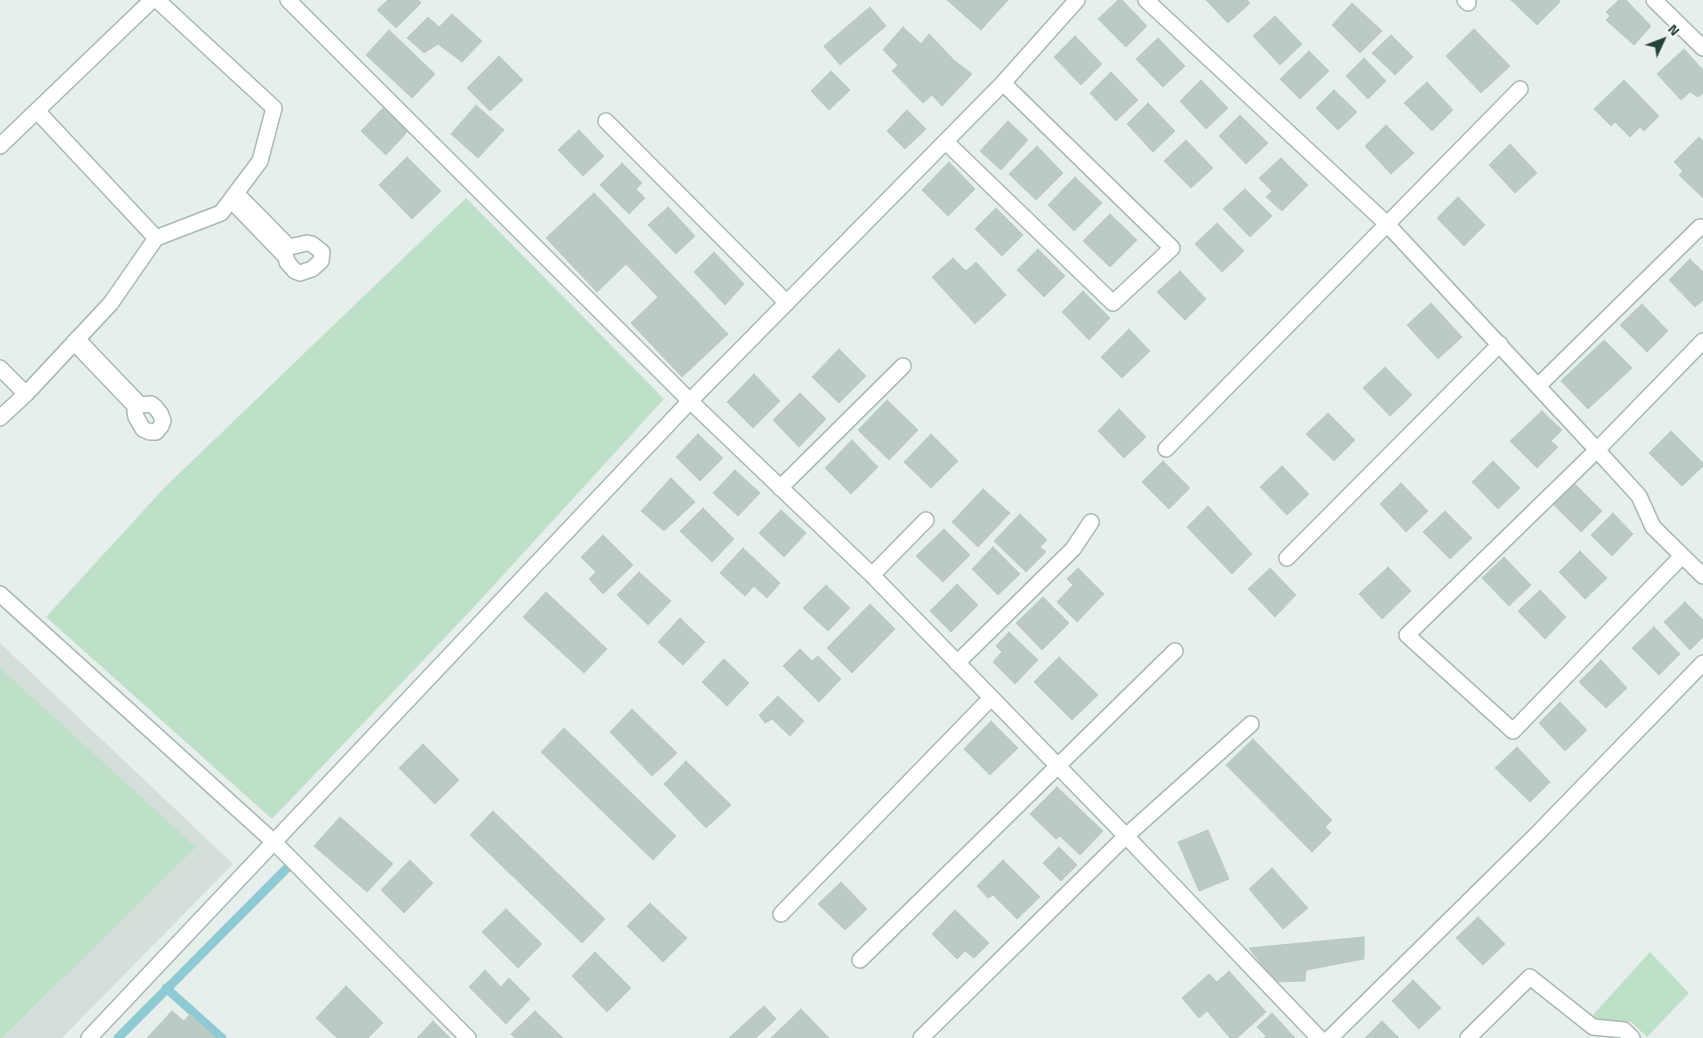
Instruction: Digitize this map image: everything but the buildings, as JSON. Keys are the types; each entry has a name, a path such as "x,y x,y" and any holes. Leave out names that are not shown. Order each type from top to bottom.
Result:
{"street":[{"path":"0,146 152,0"},
{"path":"0,418 26,394 111,303 156,238 221,213 260,161 274,108 157,0"},
{"path":"288,0 690,402 872,575 1319,1038"},
{"path":"89,1038 690,402 1004,83 1077,0"},
{"path":"1146,0 1387,224 1598,450 1638,496 1653,527 1682,556 1701,569"},
{"path":"1654,0 1703,48"},
{"path":"946,142 1113,303 1172,248 1004,83"},
{"path":"1166,449 1520,89"},
{"path":"37,111 156,238"},
{"path":"606,121 787,303"},
{"path":"234,197 289,247 307,243 312,244 322,252 321,261 312,269 300,273 295,271 287,262 286,257 234,197"},
{"path":"1538,386 1700,226"},
{"path":"76,341 140,405 151,404 155,407 163,421 156,432 143,429 136,417 137,408 76,341"},
{"path":"1682,556 1513,732 1407,635 1598,450 1703,341"},
{"path":"1288,558 1500,344"},
{"path":"780,488 903,366"},
{"path":"0,368 26,394"},
{"path":"872,575 926,520"},
{"path":"957,663 1073,549 1091,522"},
{"path":"0,594 275,843 468,1038"},
{"path":"860,960 1175,651"},
{"path":"1330,1038 1537,834 1703,663"},
{"path":"781,914 992,698"},
{"path":"921,1038 1126,836 1251,724"},
{"path":"1468,1038 1530,977 1593,1027 1624,1030 1632,1038"}],"shaded area":[{"path":"0,643 233,864 62,1038 0,1038"}],"green space":[{"path":"466,198 664,399 473,608 272,819 46,617 165,487"},
{"path":"0,668 196,847 2,1038 0,1038"},
{"path":"1650,952 1689,993 1647,1037 1631,1022 1597,1020 1592,1016"}],"waterway":[{"path":"118,1038 289,866"},
{"path":"166,988 222,1038"}]}
